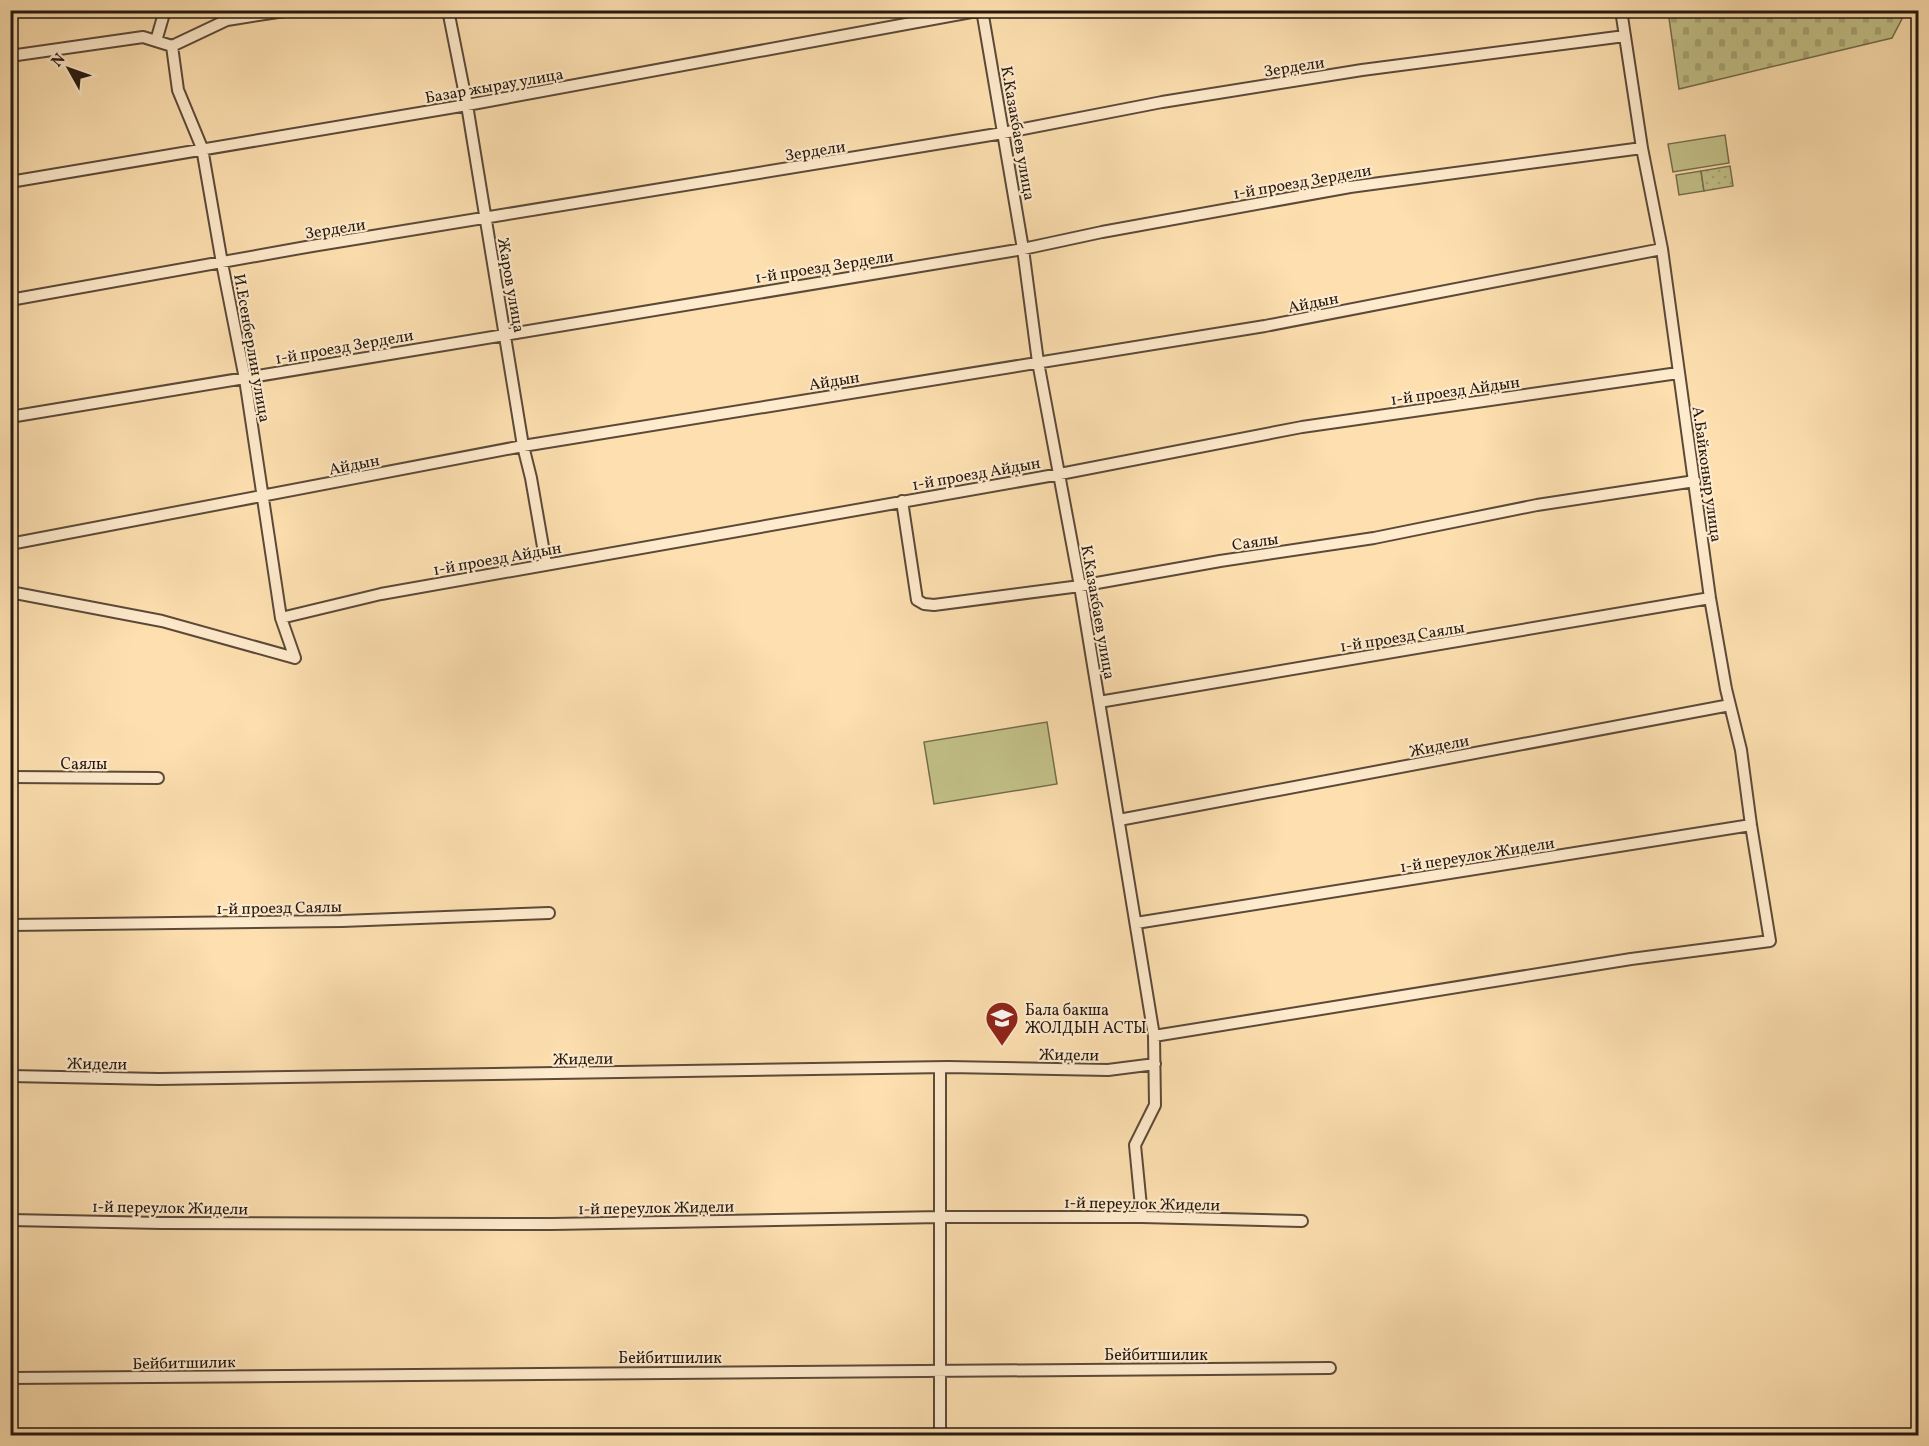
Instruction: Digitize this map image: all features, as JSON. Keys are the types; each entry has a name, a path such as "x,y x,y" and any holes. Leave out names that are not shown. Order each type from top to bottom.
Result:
{"street":[{"path":"156,41 165,10"},
{"path":"10,56 143,37 172,46 227,20 291,10"},
{"name":"Жаров улица","path":"448,10 467,105 523,446 546,564"},
{"name":"Базар жырау улица","path":"10,182 467,105 982,10"},
{"name":"К.Казакбаев улица","path":"982,10 1023,249 1038,362 1080,586 1154,1036 1155,1105 1134,1145 1142,1216"},
{"name":"А.Байконыр улица","path":"1154,1036 1631,959 1770,941 1741,750 1710,598 1662,249 1642,148 1621,10"},
{"name":"Зердели","path":"10,300 312,246 1003,133 1162,102 1362,70 1625,36"},
{"name":"И.Есенберлин улица","path":"10,592 162,621 295,658 281,618 245,378 202,148 178,90 172,46"},
{"name":"1-й проезд Зердели","path":"10,417 1023,249 1102,232 1350,187 1642,148"},
{"name":"Айдын","path":"10,544 523,446 1265,326 1662,249"},
{"name":"1-й проезд Айдын","path":"281,618 381,594 1060,474 1302,427 1678,373"},
{"name":"Саялы","path":"902,501 917,600 924,604 934,605 1080,586 1220,561 1374,538 1537,505 1695,481"},
{"name":"1-й проезд Саялы","path":"1099,702 1710,598"},
{"name":"Жидели","path":"1119,820 1730,705"},
{"name":"Саялы","path":"10,777 158,778"},
{"name":"1-й переулок Жидели","path":"1136,923 1751,825"},
{"name":"1-й проезд Саялы","path":"10,925 342,921 549,913"},
{"name":"Жидели","path":"10,1076 159,1079 940,1068 1108,1070 1155,1064"},
{"path":"940,1068 940,1436"},
{"name":"1-й переулок Жидели","path":"10,1220 162,1223 552,1224 1142,1216 1302,1221"},
{"name":"Бейбитшилик","path":"10,1378 1330,1368"}],"green space":[{"path":"1668,10 1906,11 1892,38 1679,89"},
{"path":"1725,135 1729,163 1673,172 1668,144"},
{"path":"1730,166 1733,186 1704,191 1701,171"},
{"path":"1701,171 1704,191 1679,195 1676,175"},
{"path":"1047,722 1057,784 934,804 924,742"}],"place":[{"name":"Бала бакша ЖОЛДЫН АСТЫ","path":"1002,1047"}]}
